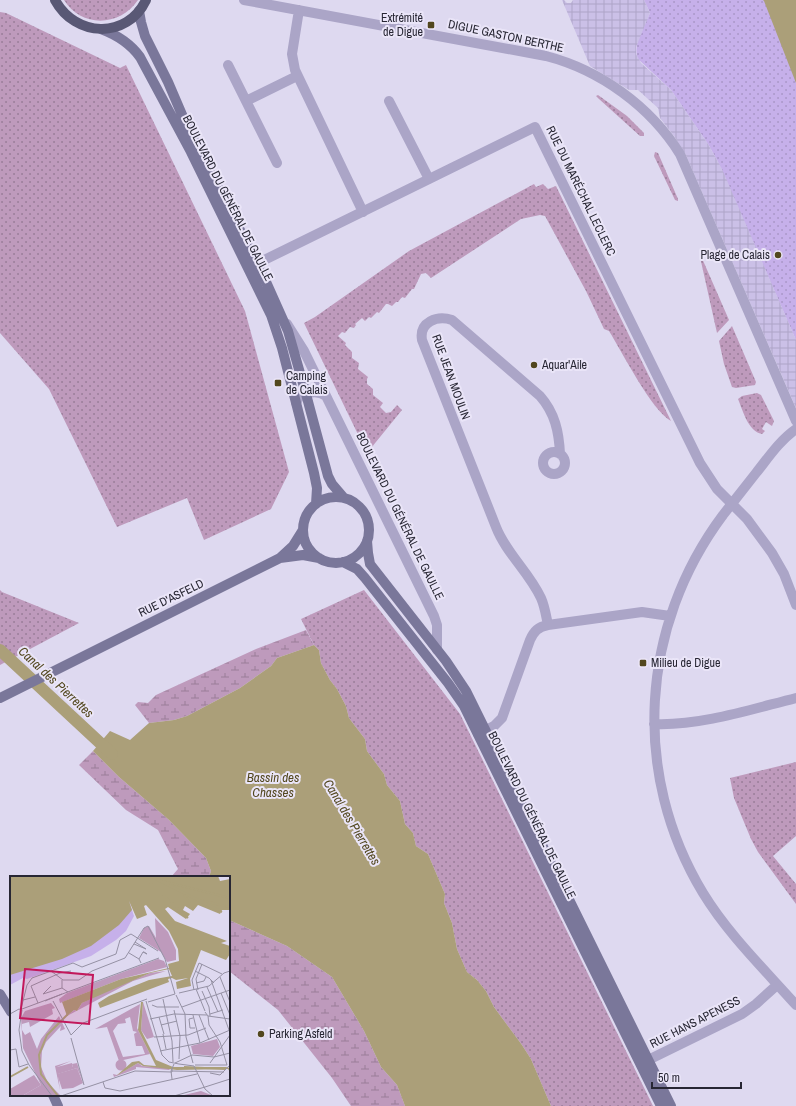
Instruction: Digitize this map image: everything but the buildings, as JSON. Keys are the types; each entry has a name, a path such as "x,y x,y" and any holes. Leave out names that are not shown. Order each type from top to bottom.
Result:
{"main road":[{"path":"54,0 63,12 74,21 86,27 101,29 122,24 133,17 145,3"}],"street":[{"name":"DIGUE GASTON BERTHE","path":"244,0 552,57 597,76 619,90 634,102 664,131 680,154 796,421"},
{"name":"BOULEVARD DU GÉNÉRAL DE GAULLE","path":"145,3 141,22 145,36 168,82 253,266 278,333 317,483 316,504"},
{"path":"299,10 292,54 293,64 297,76 363,212"},
{"name":"BOULEVARD DU GÉNÉRAL DE GAULLE","path":"101,29 122,39 130,45 140,57 282,318 304,351 434,616 437,625 437,650"},
{"path":"228,65 277,163"},
{"path":"246,101 297,76"},
{"path":"389,101 429,179"},
{"name":"RUE DU MARÉCHAL LECLERC","path":"253,266 535,127 700,463 714,486 731,504"},
{"name":"BOULEVARD DU GÉNÉRAL DE GAULLE","path":"282,318 291,340 329,480 344,498"},
{"name":"RUE JEAN MOULIN","path":"548,625 545,610 540,597 506,546 496,527 422,340 421,335 425,325 428,322 438,318 452,320 540,396 554,418 558,434 560,454"},
{"path":"296,403 300,397 306,394 318,392 326,396"},
{"path":"796,429 782,441 731,504 710,533 696,556 680,590 664,634 655,689 654,724 658,768 665,804 675,835 690,869 704,895 718,915 796,1005"},
{"path":"332,497 344,498 356,504 365,514 369,527 367,541 356,556 343,562 333,562 319,558 306,544 303,530 307,514 316,504 324,499 332,497"},
{"path":"731,504 747,519 772,553 784,574 796,605"},
{"name":"RUE D'ASFELD","path":"0,698 280,558 293,546 303,530"},
{"name":"BOULEVARD DU GÉNÉRAL DE GAULLE","path":"367,541 370,564 462,684 482,732 644,1062 661,1106"},
{"name":"RUE D'ASFELD","path":"280,558 303,555 319,558"},
{"name":"BOULEVARD DU GÉNÉRAL DE GAULLE","path":"343,562 356,568 365,578 448,683 482,732"},
{"path":"482,732 498,722 505,712 532,635 538,628 548,625 642,612 670,616"},
{"path":"654,724 672,725 711,718 796,698"},
{"name":"RUE HANS APENESS","path":"644,1062 742,1014 756,1004 777,984"},
{"path":"0,994 10,1010"},
{"name":"BOULEVARD DU GÉNÉRAL DE GAULLE","path":"644,1062 671,1106"},
{"path":"53,1096 58,1106"}],"green space":[{"path":"64,0 138,0 130,9 121,15 101,21 80,16 71,9"},
{"path":"0,12 6,13 120,68 126,65 245,311 289,472 271,509 204,540 187,498 117,527 49,389 0,333"},
{"path":"598,95 627,116 644,133 644,136 640,136 596,96"},
{"path":"655,152 658,153 678,201 675,200 654,156"},
{"path":"534,184 536,187 543,184 548,189 556,186 671,421 663,415 646,394 609,331 604,329 586,291 545,216 540,215 521,219 431,278 426,273 421,274 414,289 412,289 405,298 402,297 392,306 386,304 379,313 377,312 365,321 362,318 355,324 356,325 354,328 350,327 345,333 342,332 338,336 346,343 345,345 352,352 352,358 359,363 358,369 368,377 367,384 373,389 373,395 383,403 380,407 386,413 391,412 397,405 402,410 367,453 304,323 315,317 409,251"},
{"path":"701,256 729,320 717,333 700,257"},
{"path":"732,326 756,382 755,385 736,388 732,387 724,364 719,341"},
{"path":"757,393 761,395 774,421 772,426 766,422 762,429 765,431 762,434 753,429 750,425 744,415 738,399 742,396"},
{"path":"0,590 2,592 79,623 0,665"},
{"path":"364,590 460,714 653,1106 551,1106 531,1059 494,1007 486,991 477,980 467,972 457,949 452,923 444,903 445,894 428,854 416,846 413,833 405,824 400,801 387,785 384,774 367,751 365,739 349,718 346,706 321,663 319,650 314,645 301,619"},
{"path":"306,630 314,645 277,658 271,666 240,688 187,716 174,720 149,723 135,705 138,702 148,703 156,695 256,649"},
{"path":"93,751 119,777 169,820 206,858 211,871 209,876 172,876 178,869 158,830 126,810 79,765"},
{"path":"796,762 796,836 773,856 796,884 796,904 758,852 751,839 734,798 730,778"},
{"path":"230,920 287,946 332,977 364,1031 381,1067 397,1085 405,1106 351,1106 332,1078 278,1010 230,972"}],"sand":[{"path":"644,0 796,0 796,340 717,160 708,144 671,90 638,59 636,48 650,13"}],"shaded area":[{"path":"562,0 567,3 571,3 573,0 644,0 650,13 636,47 636,54 641,63 671,90 708,144 722,169 796,340 796,408 685,153 660,118 658,108 638,90 629,90 590,66"}],"water":[{"path":"763,0 796,0 796,83 764,1"},
{"name":"Bassin des Chasses","path":"314,645 319,650 321,663 346,706 349,718 365,739 367,751 384,774 387,785 400,801 405,824 413,833 416,846 428,854 445,894 444,903 452,923 457,949 467,972 477,980 486,991 494,1007 531,1059 551,1106 405,1106 397,1085 381,1067 364,1031 332,977 287,946 230,920 230,876 209,876 211,871 206,858 169,820 119,777 93,751 110,731 130,740 149,723 174,720 187,716 240,688 271,666 277,658"}],"waterway":[{"name":"Canal des Pierrettes","path":"0,650 112,754"}],"place":[{"name":"Extrémité de Digue","path":"431,25"},
{"name":"Plage de Calais","path":"778,255"},
{"name":"Aquar'Aile","path":"534,365"},
{"name":"Camping de Calais","path":"278,383"},
{"name":"Milieu de Digue","path":"643,663"},
{"name":"Parking Asfeld","path":"261,1034"}]}
